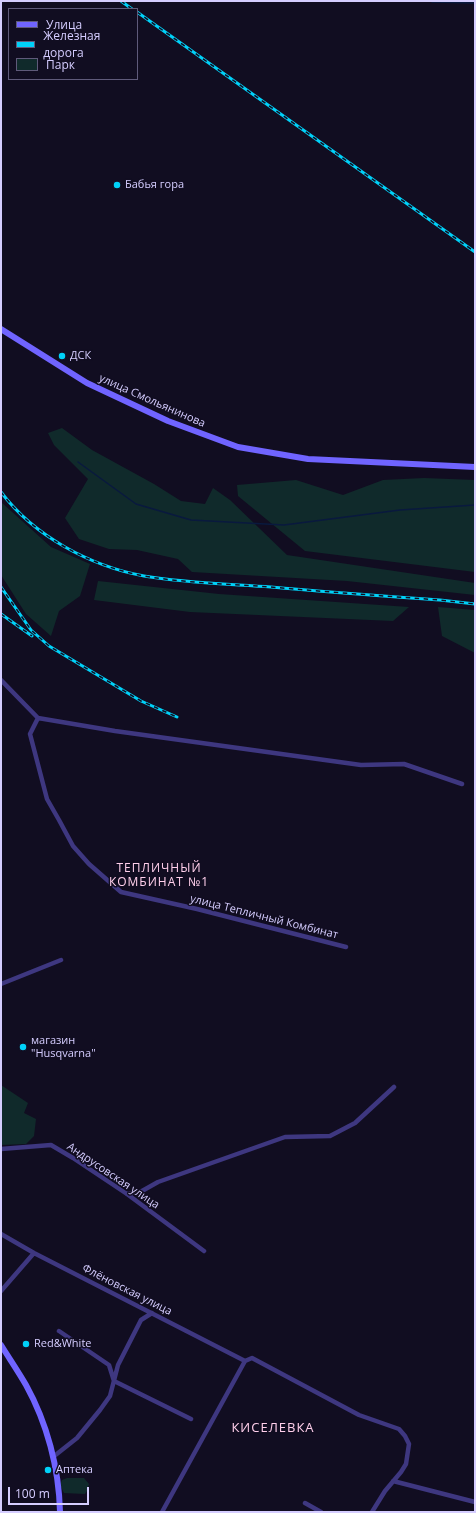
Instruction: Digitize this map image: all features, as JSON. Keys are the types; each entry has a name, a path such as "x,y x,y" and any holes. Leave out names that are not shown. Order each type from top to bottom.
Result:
{"street":[{"name":"улица Смольянинова","path":"1,329 87,383 168,421 238,447 308,459 475,467"},
{"path":"1,680 38,718 115,731 361,765 404,764 462,784"},
{"name":"улица Тепличный Комбинат","path":"38,718 30,734 47,799 74,846 89,864 121,892 204,911 346,947"},
{"path":"1,984 61,960"},
{"path":"127,1194 142,1191 158,1182 285,1137 330,1136 355,1123 394,1087"},
{"name":"Андрусовская улица","path":"1,1149 51,1145 127,1194 204,1251"},
{"name":"Флёновская улица","path":"1,1234 34,1253 245,1361 252,1358 359,1414 399,1429 409,1444 408,1453 406,1464 393,1481"},
{"path":"1,1292 34,1253"},
{"path":"53,1457 77,1438 110,1396 118,1365 141,1320 152,1313"},
{"path":"59,1331 109,1365 114,1381 191,1419"},
{"path":"1,1345 26,1385 47,1432 57,1474 60,1512"},
{"path":"162,1512 245,1361"},
{"path":"372,1512 393,1481 475,1502"},
{"path":"305,1503 321,1512"}],"green space":[{"path":"62,428 92,450 154,484 181,501 205,504 213,488 230,500 287,555 475,583 475,595 347,581 192,572 178,559 137,550 109,549 79,539 65,518 88,479 54,445 48,433"},
{"path":"424,478 475,480 475,572 305,551 238,496 237,485 296,480 343,495 383,480"},
{"path":"1,502 51,547 90,564 80,596 59,611 51,636 26,614 1,575"},
{"path":"98,581 219,594 409,607 393,621 190,612 94,600"},
{"path":"438,607 475,610 475,653 442,636"},
{"path":"1,1085 28,1103 24,1113 36,1119 34,1136 26,1144 1,1145"},
{"path":"67,1478 84,1478 89,1484 85,1494 64,1493 60,1485 62,1480"}],"waterway":[{"path":"432,2 475,3"},
{"path":"78,462 136,504 191,520 284,525 400,510 475,505"}],"railway":[{"path":"121,1 131,8"},
{"path":"138,13 475,252"},
{"path":"1,492 14,508 30,522 65,547 104,565 144,576 191,582 440,600 475,604"},
{"path":"1,587 31,630 49,646 141,701 177,717"},
{"path":"1,614 32,636"}],"place":[{"name":"Бабья гора","path":"117,185"},
{"name":"ДСК","path":"62,356"},
{"name":"магазин \"Husqvarna\"","path":"23,1047"},
{"name":"Red&White","path":"26,1344"},
{"name":"Аптека","path":"48,1470"}],"district":[{"name":"ТЕПЛИЧНЫЙ КОМБИНАТ №1","path":"159,876"},
{"name":"КИСЕЛЕВКА","path":"273,1428"}]}
